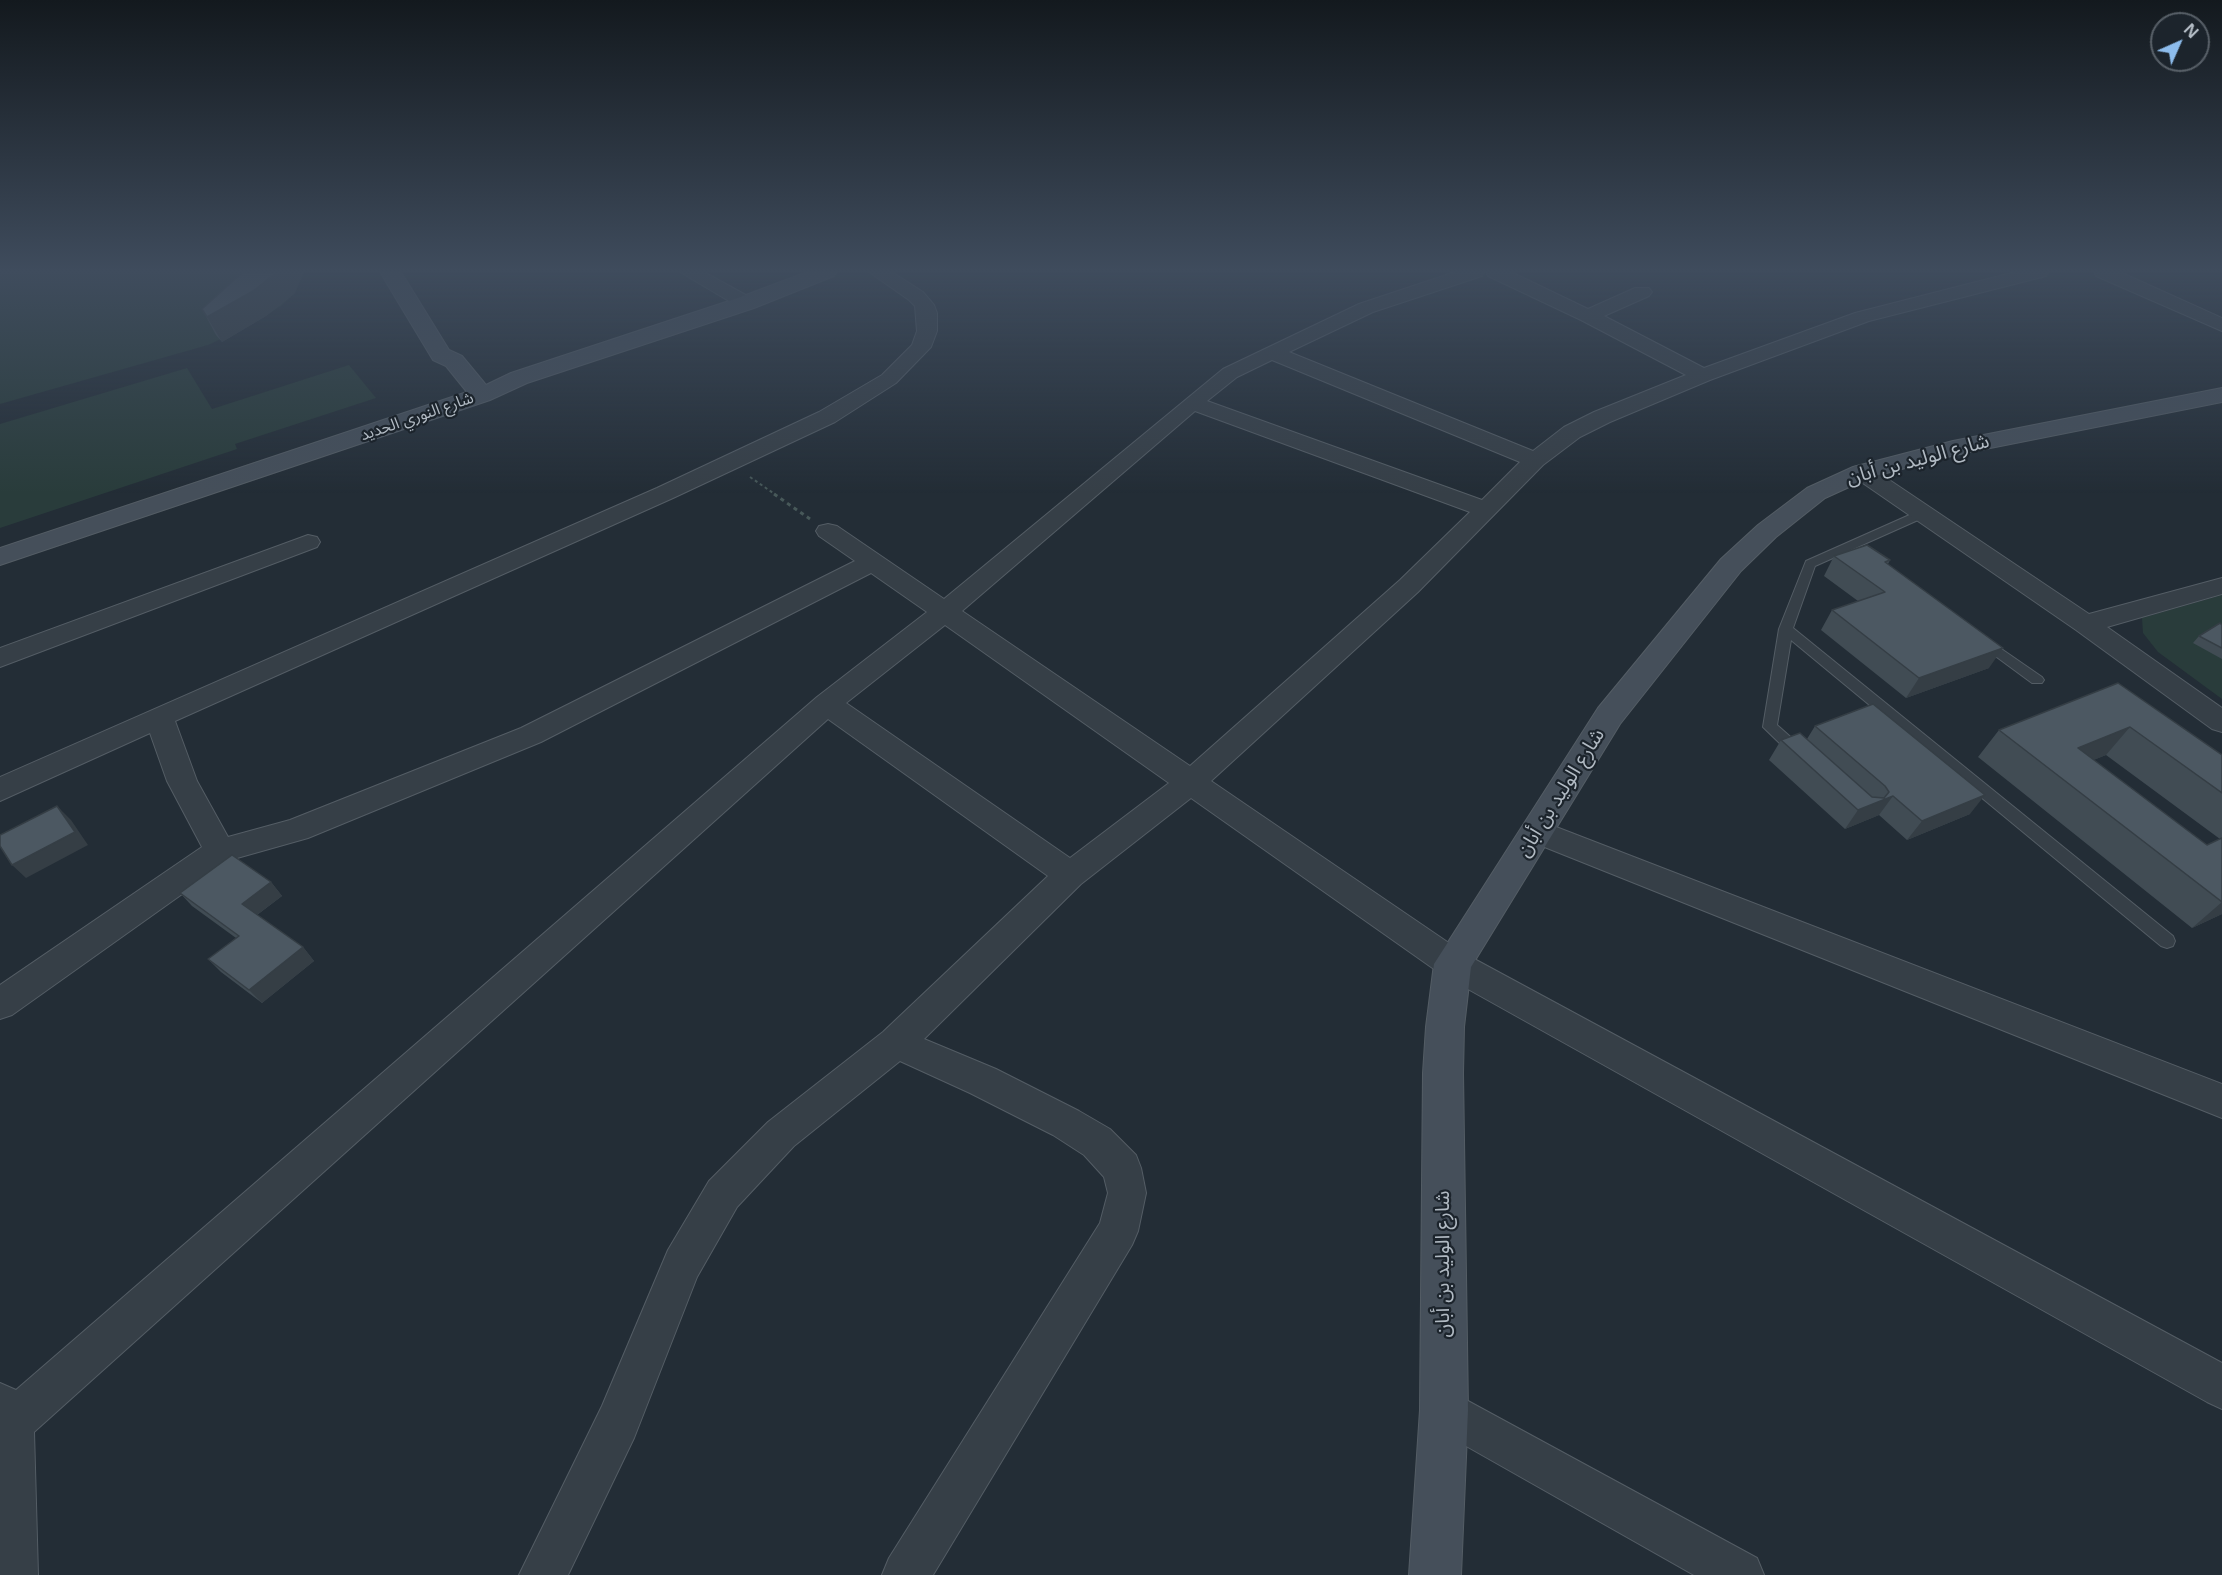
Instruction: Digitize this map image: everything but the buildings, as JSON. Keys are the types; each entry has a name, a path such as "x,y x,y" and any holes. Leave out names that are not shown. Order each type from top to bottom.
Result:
{"street":[{"path":"435,346 441,355 439,366 471,394"},
{"name":"شارع النوري الحديد","path":"0,557 617,346"},
{"path":"0,790 159,717 576,534 827,417 889,379 922,346"},
{"path":"14,1575 4,1421 828,704 944,612 1192,403 1230,374 1285,346"},
{"path":"1645,346 1703,376"},
{"path":"543,1575 618,1422 682,1264 723,1194 781,1134 896,1043 1070,875 1190,783 1409,586 1535,460 1572,432 1592,422 1703,376 1785,346"},
{"path":"1271,352 1535,460"},
{"name":"شارع النوري الحديد","path":"0,545 471,394"},
{"name":"شارع الوليد بن أبان","path":"1435,1575 1444,1410 1443,1073 1452,964 1538,832 1609,716 1731,565 1789,512 1816,493 1862,472 1953,448 2222,395"},
{"path":"1192,403 1487,510"},
{"path":"1862,472 2085,624 2222,722"},
{"path":"828,531 1452,964 2222,1387"},
{"path":"0,658 308,542"},
{"path":"0,1004 220,851 297,830 531,735 873,562"},
{"path":"2085,624 2222,586"},
{"path":"828,704 1070,875"},
{"path":"159,717 182,781 220,851"},
{"path":"1538,832 2222,1101"},
{"path":"896,1043 982,1081 1066,1123 1097,1142 1122,1167 1127,1193 1118,1231 906,1575"},
{"path":"1444,1410 1740,1575"}],"lane":[{"path":"1805,758 1770,727 1786,628 1810,564 1858,549 1923,513"},
{"path":"1786,628 2167,941"},
{"path":"1969,631 2037,680"}],"path":[{"path":"730,463 828,531"}],"green space":[{"path":"0,346 206,346 0,404"},
{"path":"349,365 376,398 235,444 237,449 0,528 0,424 187,368 212,409"},
{"path":"2222,595 2222,699 2158,652 2143,633 2142,618"}]}
